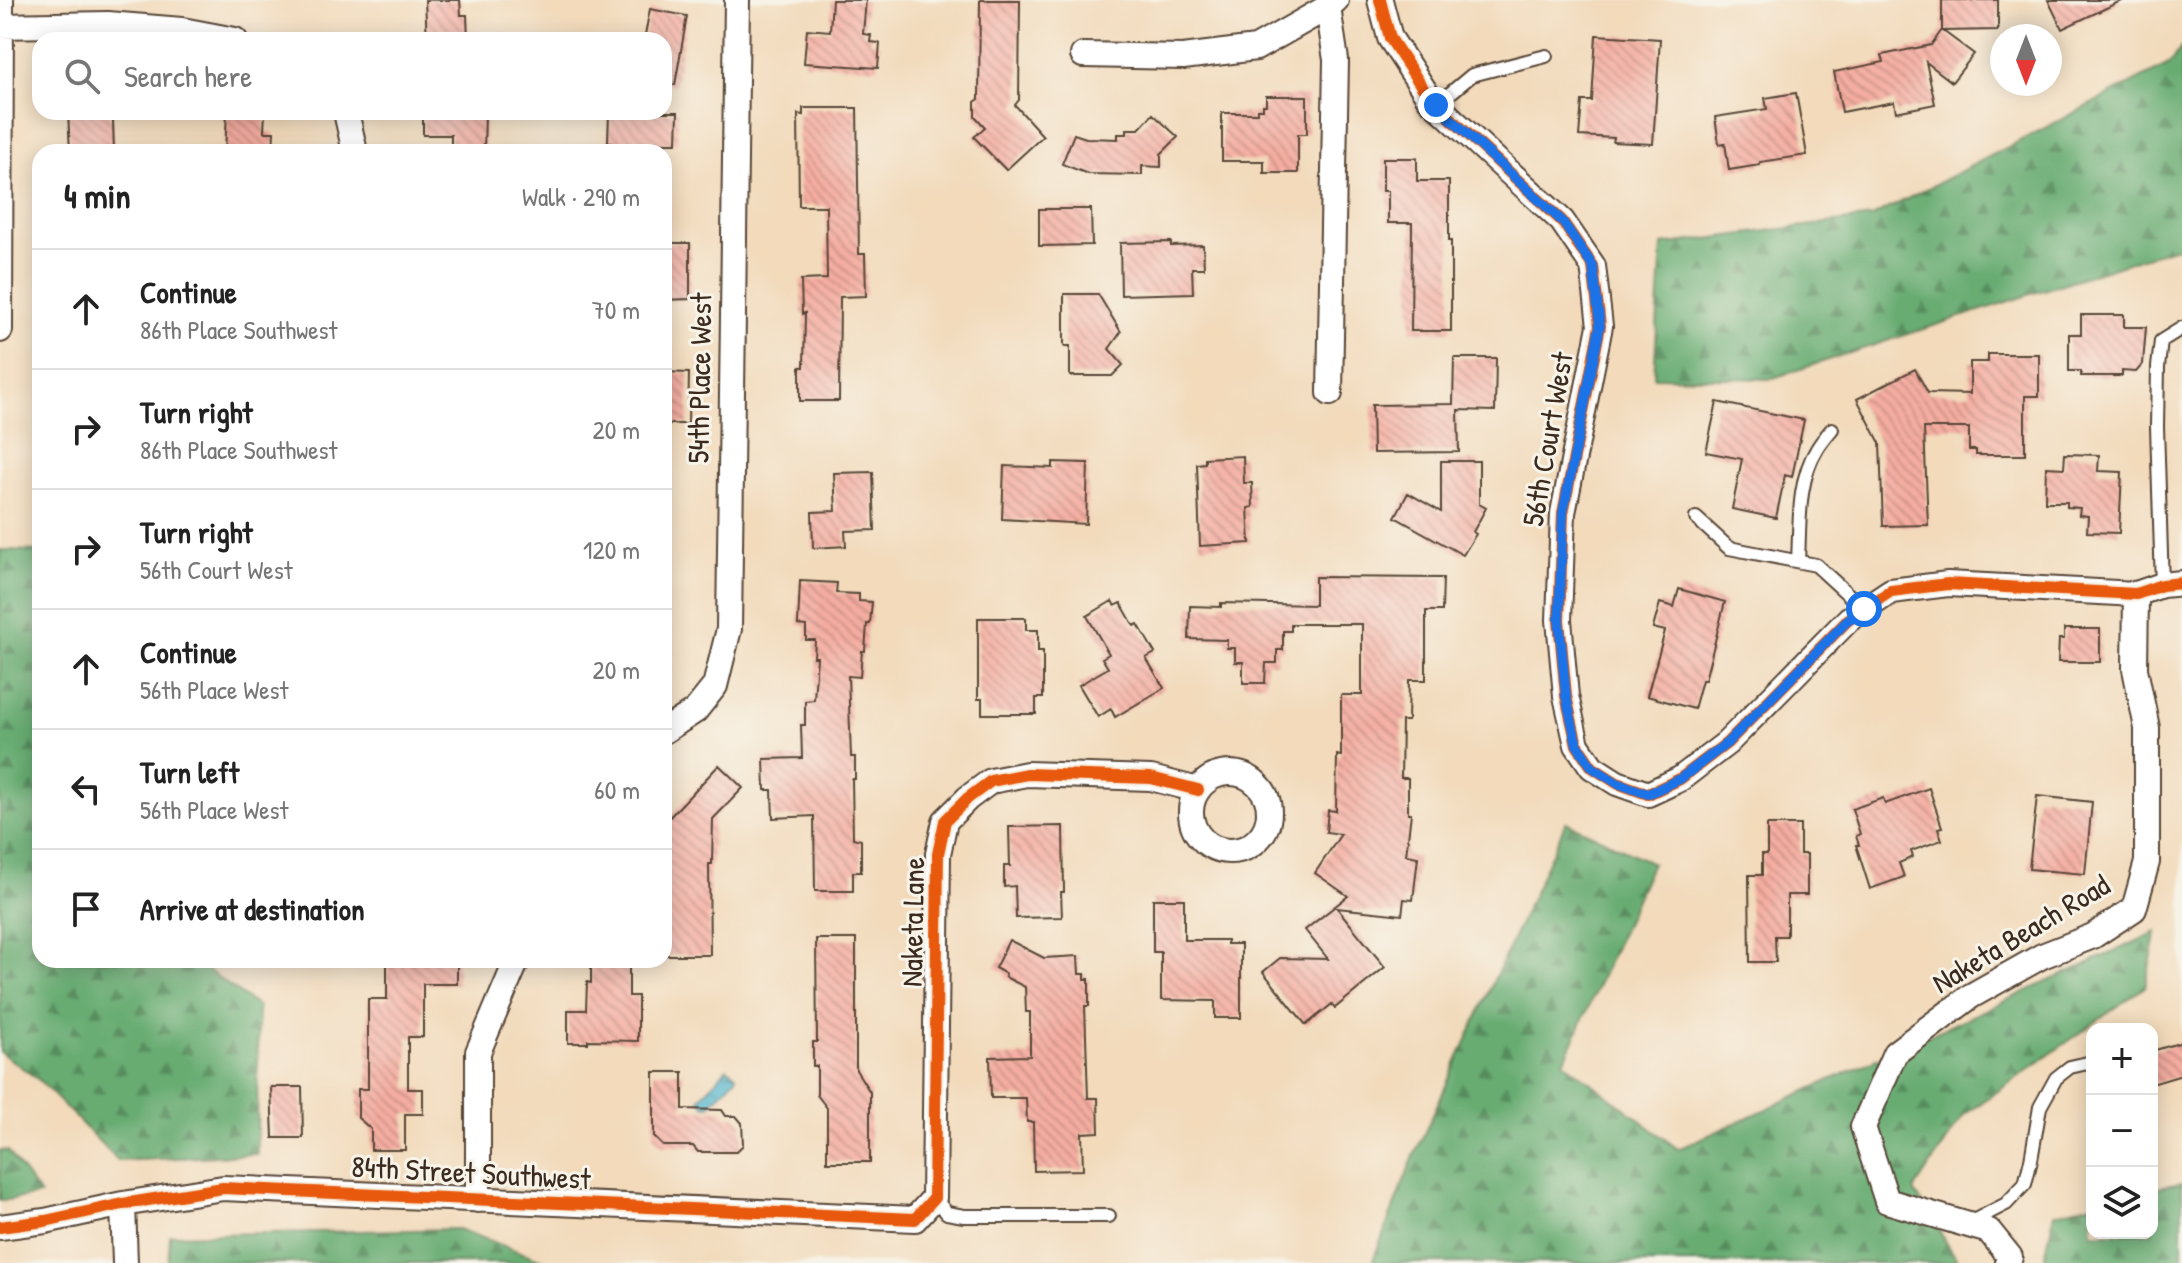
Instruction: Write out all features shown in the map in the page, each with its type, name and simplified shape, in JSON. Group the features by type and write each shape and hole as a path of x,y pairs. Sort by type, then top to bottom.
{"street":[{"path":"0,330 1,0"},
{"name":"54th Place West","path":"672,726 695,711 715,686 729,629 737,0"},
{"name":"56th Court West","path":"1380,0 1390,38 1430,99 1562,221 1593,266 1600,326 1563,513 1559,620 1566,696 1577,745 1592,767 1617,783 1648,794 1680,779 1727,743 1849,619 1864,609"},
{"path":"1083,55 1183,57 1256,48 1332,4 1336,60 1330,393"},
{"path":"1,26 108,24 193,32"},
{"path":"348,120 353,144"},
{"path":"1864,609 1891,591 1948,584 2136,594 2172,584"},
{"name":"Naketa Beach Road","path":"2008,1263 2010,1257 1989,1231 1887,1201 1863,1127 1895,1053 1971,996 2042,956 2093,936 2134,909 2147,862 2147,728 2135,669 2136,594"},
{"name":"Naketa Lane","path":"934,1198 938,854 945,821 991,781 1027,774 1151,778 1198,790"},
{"path":"478,1200 478,1052 514,968"},
{"name":"84th Street Southwest","path":"0,1227 223,1188 915,1219 934,1198"},
{"path":"123,1204 125,1263"}],"lane":[{"path":"1436,105 1472,75 1546,56"},
{"path":"2172,584 2157,427 2158,367 2161,341 2182,328"},
{"path":"1798,561 1806,473 1816,449 1832,429"},
{"path":"1696,518 1729,548 1816,565 1864,609"},
{"path":"1965,1225 2006,1204 2025,1184 2040,1107 2056,1078 2070,1067 2086,1063"},
{"path":"934,1198 947,1213 964,1216 1109,1216"}],"green space":[{"path":"2182,46 2182,247 1770,379 1654,377 1662,245 1872,217 2171,63"},
{"path":"0,550 32,551 32,968 205,968 258,1007 257,1154 118,1161 39,1080 0,1052"},
{"path":"1566,822 1652,863 1564,1062 1678,1149 2157,932 2145,987 2094,1023 2086,1023 2086,1029 1964,1115 1914,1190 1956,1263 1372,1263 1413,1158"},
{"path":"0,1150 8,1151 40,1195 0,1201"},
{"path":"2182,1183 2182,1263 2044,1263 2054,1213 2086,1205 2086,1239 2158,1239 2158,1187"},
{"path":"458,1229 550,1263 168,1263 170,1235"}],"water":[{"path":"727,1068 736,1078 706,1106 700,1098"}],"building":[{"path":"425,0 460,0 461,15 467,15 468,32 427,32"},
{"path":"832,0 866,0 863,34 871,35 870,42 880,43 878,68 804,63 807,29 830,31"},
{"path":"980,0 1020,0 1019,100 1015,105 1043,136 1006,170 974,137 985,127 975,116 975,102 979,99"},
{"path":"1942,0 1998,0 1998,24 1990,24 1990,30 1943,31 1974,54 1952,82 1926,62 1935,104 1896,112 1894,102 1842,112 1834,72 1884,62 1882,55 1931,45 1942,30"},
{"path":"2048,0 2123,0 2062,29"},
{"path":"650,9 687,16 675,85 672,85 672,32 646,32"},
{"path":"1596,35 1660,39 1653,144 1579,136 1582,101 1592,101"},
{"path":"1796,93 1807,155 1729,170 1725,143 1719,144 1715,117 1767,109 1765,98"},
{"path":"1266,96 1307,96 1307,134 1298,134 1298,173 1264,173 1264,161 1222,161 1222,113 1257,113 1257,109 1263,109 1266,105"},
{"path":"803,108 857,108 859,254 865,254 866,296 840,297 839,401 800,401 805,313 802,314 801,280 827,279 826,206 799,206 798,114 803,115"},
{"path":"672,112 678,112 677,143 608,142 609,120 672,120"},
{"path":"1153,114 1178,137 1161,154 1161,167 1142,166 1142,175 1088,174 1062,164 1074,134 1086,138 1118,139 1118,134 1127,134 1127,129 1139,129"},
{"path":"68,120 113,120 114,144 70,144"},
{"path":"227,120 265,120 264,132 274,132 273,144 225,144"},
{"path":"423,120 485,120 484,144 451,144 451,135 423,135"},
{"path":"1383,158 1417,158 1417,181 1449,181 1451,331 1411,331 1412,223 1388,223 1388,191 1383,191"},
{"path":"1039,209 1091,209 1092,245 1039,246"},
{"path":"1171,242 1171,246 1203,245 1204,268 1192,268 1193,293 1121,295 1120,243"},
{"path":"672,243 690,243 690,299 672,300"},
{"path":"1064,294 1098,294 1121,332 1109,349 1123,365 1112,376 1070,376 1070,346 1064,346"},
{"path":"2081,315 2124,315 2124,327 2146,327 2143,364 2136,372 2122,371 2122,376 2081,376 2081,371 2069,371 2069,334 2081,334"},
{"path":"1988,354 2039,354 2039,396 2025,396 2025,455 1976,455 1976,450 1969,450 1969,428 1924,428 1928,525 1883,526 1880,443 1857,399 1915,369 1928,393 1970,394 1970,362 1988,362"},
{"path":"1454,358 1496,358 1495,411 1458,410 1459,452 1373,453 1372,405 1453,404"},
{"path":"672,372 689,373 688,424 672,424"},
{"path":"1717,402 1804,420 1792,477 1785,475 1776,518 1732,509 1742,459 1706,452"},
{"path":"2065,454 2099,455 2098,471 2122,472 2119,533 2087,532 2088,516 2079,515 2080,508 2067,507 2067,502 2045,502 2046,467 2064,468"},
{"path":"1243,456 1244,483 1252,483 1253,507 1248,508 1250,543 1200,546 1197,464 1205,463 1205,458"},
{"path":"1441,461 1479,461 1479,504 1486,508 1473,532 1476,534 1463,555 1395,517 1408,493 1441,512"},
{"path":"1053,462 1088,463 1086,524 1002,519 1004,466 1053,468"},
{"path":"873,472 875,530 845,531 846,546 813,548 812,512 836,511 834,473"},
{"path":"1315,577 1443,578 1442,611 1426,611 1426,680 1409,680 1408,721 1402,721 1401,778 1408,778 1408,813 1411,813 1406,855 1418,857 1413,900 1404,899 1402,915 1337,908 1385,967 1335,1008 1332,1004 1306,1025 1263,972 1280,958 1328,959 1305,930 1348,896 1315,873 1341,834 1326,832 1328,810 1336,811 1337,755 1341,756 1341,695 1362,695 1362,624 1291,624 1291,631 1283,631 1283,650 1277,650 1277,663 1266,663 1265,683 1243,683 1243,662 1235,662 1235,648 1227,648 1227,640 1189,639 1190,606 1221,607 1221,603 1315,605"},
{"path":"800,581 837,583 836,593 859,594 859,601 872,602 860,677 848,676 851,757 855,757 855,779 852,779 853,838 861,840 861,872 853,872 853,891 815,891 814,816 773,818 772,790 765,790 764,759 802,758 801,725 805,725 805,701 814,700 815,640 806,640 806,626 798,625"},
{"path":"1679,589 1725,602 1705,680 1702,680 1694,709 1647,696 1665,631 1653,628 1660,603 1674,607"},
{"path":"1112,601 1115,606 1121,603 1134,626 1138,624 1155,653 1146,658 1164,688 1115,717 1111,709 1098,717 1079,685 1108,668 1102,658 1109,654 1087,616"},
{"path":"978,618 1026,618 1026,630 1038,630 1038,651 1043,651 1043,698 1036,698 1036,714 982,714 982,699 978,699"},
{"path":"2064,629 2100,629 2100,662 2058,662 2059,639 2064,639"},
{"path":"719,765 743,788 713,819 712,864 709,864 710,955 672,955 672,815"},
{"path":"1929,788 1942,827 1938,828 1942,840 1911,851 1913,857 1899,863 1904,877 1870,889 1856,845 1859,845 1856,836 1860,834 1852,809 1883,798 1885,804"},
{"path":"2037,796 2092,802 2085,874 2029,869"},
{"path":"1767,825 1800,825 1800,854 1807,854 1807,895 1787,895 1787,936 1775,936 1776,962 1750,962 1749,875 1762,875 1762,854 1767,854"},
{"path":"1063,826 1062,917 1016,918 1015,886 1004,887 1004,866 1010,866 1009,827"},
{"path":"1153,899 1184,899 1184,940 1227,940 1227,944 1241,944 1241,1018 1215,1018 1215,1001 1161,1000 1161,952 1153,952"},
{"path":"816,939 856,939 856,1070 870,1092 870,1162 827,1162 827,1108 817,1095 817,1066 813,1066 813,1042 817,1042"},
{"path":"1009,940 1044,958 1078,956 1079,974 1085,974 1085,979 1089,979 1089,1006 1085,1006 1088,1098 1098,1098 1099,1132 1082,1133 1083,1170 1034,1171 1033,1122 1027,1122 1026,1098 991,1098 990,1057 1030,1056 1030,1012 1026,1012 1025,987 995,968"},
{"path":"387,968 457,968 457,984 423,984 423,1037 408,1037 408,1089 423,1089 423,1114 405,1114 405,1150 371,1150 371,1129 358,1118 358,1089 368,1089 368,999 387,999"},
{"path":"591,968 629,968 629,996 638,996 638,1041 588,1040 588,1043 568,1043 568,1010 586,1010 587,982 591,983"},
{"path":"2182,1042 2182,1075 2158,1082 2158,1049"},
{"path":"654,1072 683,1072 683,1109 722,1110 726,1116 736,1116 742,1123 743,1145 736,1152 698,1152 693,1146 663,1146 654,1137"},
{"path":"271,1087 302,1087 303,1138 273,1138"}],"cycle path":[{"path":"1380,0 1390,38 1430,99 1562,221 1593,266 1600,326 1563,513 1559,620 1566,696 1577,745 1592,767 1617,783 1648,794 1680,779 1727,743 1849,619 1891,591 1948,584 2136,594 2162,585 2182,583"},
{"path":"0,1227 223,1188 915,1219 934,1198 938,854 945,821 991,781 1027,774 1151,778 1198,790"}],"route":[{"path":"1436,105 1562,221 1593,266 1600,326 1563,513 1559,620 1566,696 1577,745 1592,767 1617,783 1648,794 1680,779 1727,743 1849,619 1864,609"}]}
